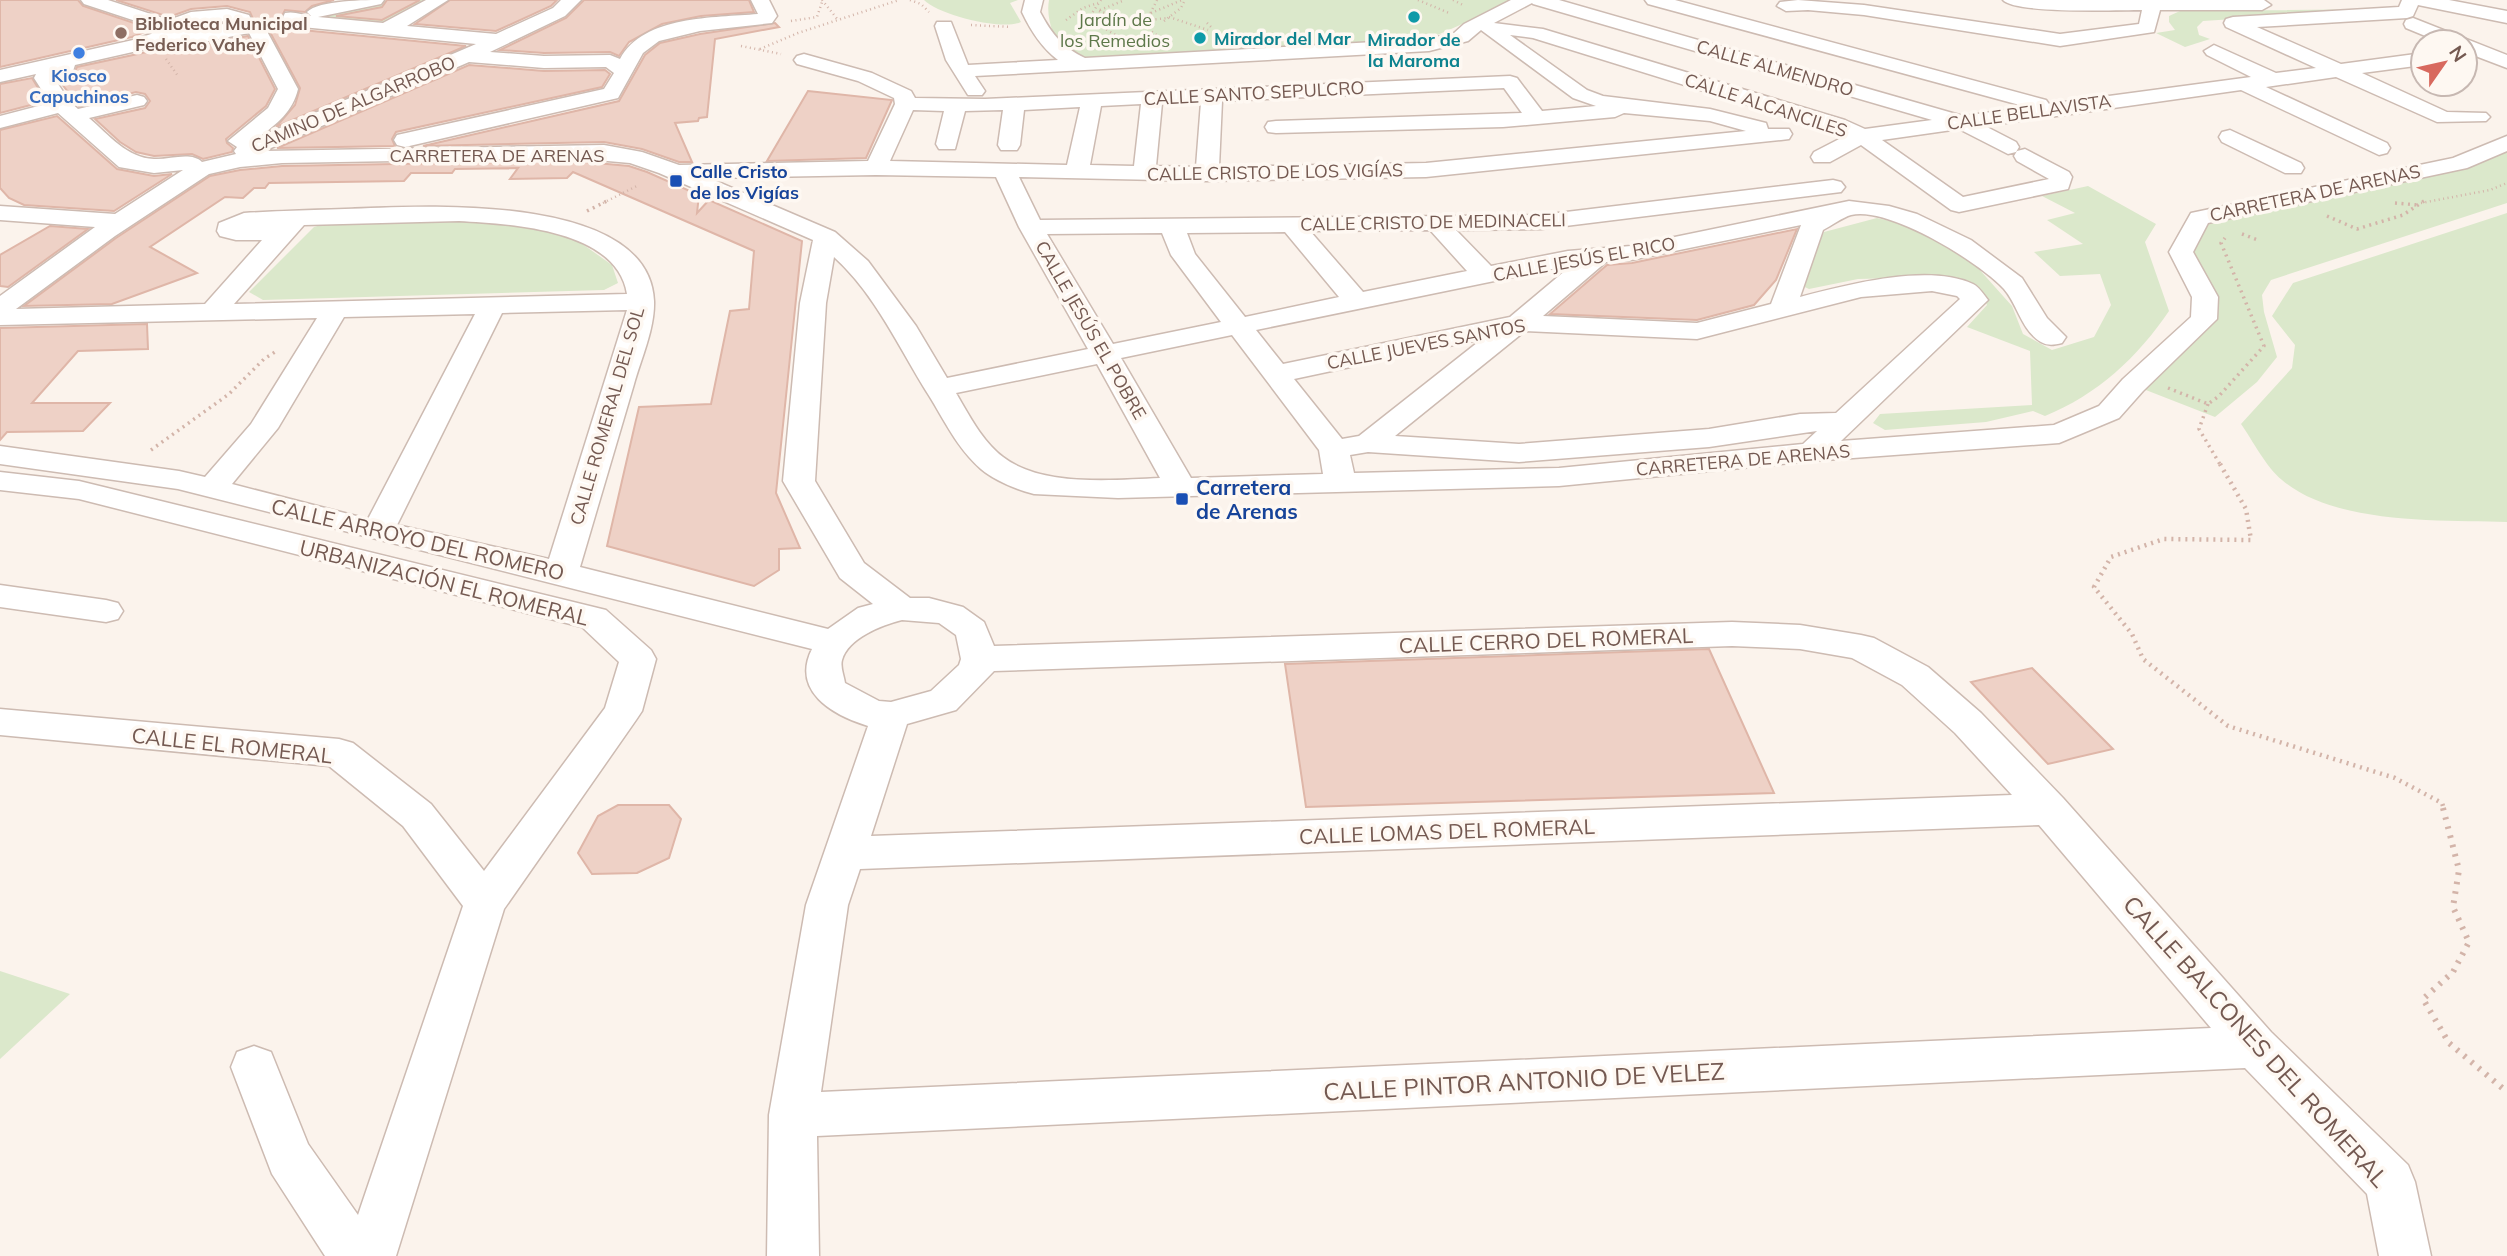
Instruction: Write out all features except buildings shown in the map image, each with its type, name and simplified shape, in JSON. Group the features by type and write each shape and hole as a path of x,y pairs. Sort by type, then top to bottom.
{"street":[{"path":"90,0 168,29 172,37 200,38"},
{"path":"0,79 200,38 236,23 244,0"},
{"path":"0,79 139,45 191,18 236,23 285,18 374,0"},
{"path":"385,30 439,0"},
{"name":"CAMINO DE ALGARROBO","path":"0,308 144,207 179,171 201,169 242,156 466,56 559,12 572,0"},
{"path":"1034,0 1031,12 1051,47 1081,64"},
{"name":"CALLE SANTO SEPULCRO","path":"961,71 1429,46 1471,33 1525,0"},
{"name":"CALLE ALMENDRO","path":"1539,0 1962,122 2016,151"},
{"path":"1654,0 2054,108 2055,114 2081,128"},
{"path":"2012,0 2034,4 2152,6 2180,3 2419,1 2507,17"},
{"path":"2419,1 2407,12 2234,23 2444,118 2479,117"},
{"path":"1786,6 1808,5 1864,10 2060,40 2147,28 2152,6"},
{"path":"331,156 611,94 623,46 639,36 681,21 687,8"},
{"path":"466,56 618,66 651,38 706,26 765,19 764,8"},
{"path":"285,18 302,22 496,40"},
{"path":"2306,18 2345,34"},
{"path":"236,23 288,89 287,97 242,156"},
{"path":"2413,24 2423,28"},
{"path":"944,26 945,36 961,71 985,105"},
{"name":"CALLE ALCANCILES","path":"1471,33 1510,29 1536,33 1837,125 1862,136 1959,205 2060,184 2061,177 2016,151"},
{"path":"1471,33 1494,82 1510,82 1536,118"},
{"path":"1471,33 1594,100 1634,109 1710,115 1805,143 1822,157 1833,187 1849,208"},
{"path":"1580,94 1792,37"},
{"name":"CALLE BELLAVISTA","path":"2370,44 2409,59"},
{"path":"2479,50 2507,48"},
{"path":"2214,51 2272,79"},
{"path":"2479,53 2507,62"},
{"path":"804,60 865,76 904,94 905,104 876,168"},
{"name":"CALLE BELLAVISTA","path":"1822,157 1862,136 2340,69 2409,63"},
{"path":"66,67 45,75 44,78 68,111 127,162 179,171"},
{"path":"378,74 406,82"},
{"name":"CALLE SANTO SEPULCRO","path":"905,104 985,105 1494,82"},
{"path":"2242,83 2379,148"},
{"path":"1274,92 1278,173"},
{"path":"1207,174 1212,95"},
{"path":"2148,96 2168,106"},
{"path":"1144,173 1152,97"},
{"path":"1077,173 1092,100"},
{"path":"0,122 137,102"},
{"path":"1009,145 1014,103"},
{"path":"947,144 956,105"},
{"path":"1276,128 1536,118 1634,109"},
{"path":"521,114 534,136 522,152"},
{"name":"CALLE CRISTO DE LOS VIGÍAS","path":"669,169 768,172 876,168 1207,174 1426,170 1781,134"},
{"path":"2231,137 2292,168"},
{"name":"CARRETERA DE ARENAS","path":"242,156 604,152 634,157 669,169 826,237 864,272 903,327 966,435 993,464 1034,485 1118,489 1559,477 1812,452 2059,434 2109,412 2204,319 2205,297 2181,252 2199,218 2459,163 2507,143"},
{"path":"717,191 718,183 736,172"},
{"path":"758,209 756,195 768,172"},
{"name":"CALLE JESÚS EL POBRE","path":"1005,172 1031,227 1173,471 1178,487"},
{"name":"CALLE CRISTO DE MEDINACELI","path":"1031,227 1541,222 1833,187"},
{"path":"1783,307 1812,226 1849,208 1870,208 1930,226 1973,251 2015,285 2037,327 2052,338"},
{"name":"CALLE JESÚS EL RICO","path":"938,387 1237,328 1568,258 1632,253 1849,208"},
{"path":"0,213 120,222"},
{"name":"CALLE ROMERAL DEL SOL","path":"213,311 290,225 476,215 527,219 556,226 613,250 635,277 641,302 562,573"},
{"path":"1541,222 1568,258"},
{"path":"1437,224 1486,276"},
{"path":"1292,225 1358,303"},
{"path":"1172,226 1183,255 1237,328 1334,449 1340,483"},
{"path":"826,237 813,303 799,481 852,570 902,609"},
{"path":"1368,443 1597,257"},
{"name":"CALLE JUEVES SANTOS","path":"1276,374 1519,323 1697,331 1860,289 1932,283 1966,290 1975,300 1812,452"},
{"path":"0,317 213,311 328,320 493,305 641,302"},
{"path":"378,531 493,305"},
{"path":"211,489 263,428 328,320"},
{"path":"1334,449 1368,443 1519,453 1709,438 1800,423 1844,422"},
{"name":"CALLE ARROYO DEL ROMERO","path":"0,456 179,480 833,642"},
{"name":"URBANIZACIÓN EL ROMERAL","path":"0,481 79,491 594,618 638,659 623,710 485,903 370,1256"},
{"path":"0,596 106,611"},
{"path":"902,609 929,609 951,615 972,630 979,659 976,670 943,701 891,715 872,714 828,690 823,663 833,642 870,617 902,609"},
{"name":"CALLE CERRO DEL ROMERAL","path":"979,659 1712,635 1800,637 1861,647 1914,676 1968,723 2049,809"},
{"path":"793,1256 793,1115 827,905 891,715"},
{"name":"CALLE EL ROMERAL","path":"0,722 339,753 417,815 485,903"},
{"name":"CALLE LOMAS DEL ROMERAL","path":"844,853 2049,809"},
{"name":"CALLE BALCONES DEL ROMERAL","path":"2049,809 2255,1047 2390,1182 2405,1256"},
{"name":"CALLE PINTOR ANTONIO DE VELEZ","path":"793,1115 2255,1047"},
{"path":"254,1067 289,1158 355,1256"}],"path":[{"path":"760,49 899,0"},
{"path":"1093,13 1125,0"},
{"path":"1151,13 1183,0"},
{"path":"1164,21 1181,8 1183,0"},
{"path":"1418,0 1448,12 1471,33"},
{"path":"822,1 839,20"},
{"path":"764,8 782,23 819,15 822,1"},
{"path":"944,26 1059,26 1077,12 1099,3"},
{"path":"1099,11 1115,19 1146,22 1160,17 1169,18 1208,30"},
{"path":"1208,23 1213,29"},
{"path":"733,45 804,60"},
{"path":"556,226 669,169"},
{"path":"2289,198 2357,229 2403,215 2424,201 2490,190 2507,183"},
{"path":"2393,203 2418,205"},
{"path":"2232,230 2221,243 2264,346 2219,396 2208,404 2199,429 2246,509 2251,540 2164,539 2111,557 2094,587 2132,634 2143,659 2228,726 2395,778 2442,803 2459,870 2453,907 2469,942 2453,972 2423,999 2449,1043 2507,1092"},
{"path":"118,473 234,390 261,359 328,320"},
{"path":"2142,377 2208,404"}],"green space":[{"path":"387,0 431,0 387,24 307,16"},
{"path":"924,0 1018,0 1010,3 1021,22 1000,24 971,20 943,11"},
{"name":"Jardín de los Remedios","path":"1049,0 1517,0 1426,40 1094,60 1067,51 1057,41 1049,20"},
{"path":"2392,9 2203,21 2197,27 2199,35 2210,39 2185,47 2156,33 2175,30 2169,22 2169,16 2180,11"},
{"path":"2507,143 2507,203 2271,280 2262,295 2277,357 2257,382 2215,417 2133,385 2204,319 2181,252 2199,218 2459,163"},
{"path":"2088,186 2156,224 2145,242 2169,311 2144,344 2099,386 2045,416 2033,411 1986,422 1885,430 1873,423 1880,414 2032,405 2030,351 1967,327 1987,305 1982,293 1939,277 1858,279 1809,289 1798,284 1824,232 1877,218 1907,225 1954,246 2012,306 2023,334 2052,350 2094,337 2111,305 2100,274 2060,276 2034,252 2083,244 2047,220 2075,213 2042,196"},
{"path":"2507,213 2507,522 2421,520 2359,513 2304,495 2276,475 2241,424 2292,368 2295,345 2272,316 2293,283"},
{"path":"460,219 504,222 551,231 581,243 612,265 618,283 604,290 263,300 249,292 314,227 332,222"},
{"path":"0,971 70,994 0,1059"}],"place":[{"name":"Mirador de la Maroma","path":"1414,17"},
{"name":"Biblioteca Municipal Federico Vahey","path":"121,33"},
{"name":"Mirador del Mar","path":"1200,38"},
{"name":"Kiosco Capuchinos","path":"79,53"},
{"name":"Calle Cristo de los Vigías","path":"676,181"},
{"name":"Carretera de Arenas","path":"1182,499"}]}
